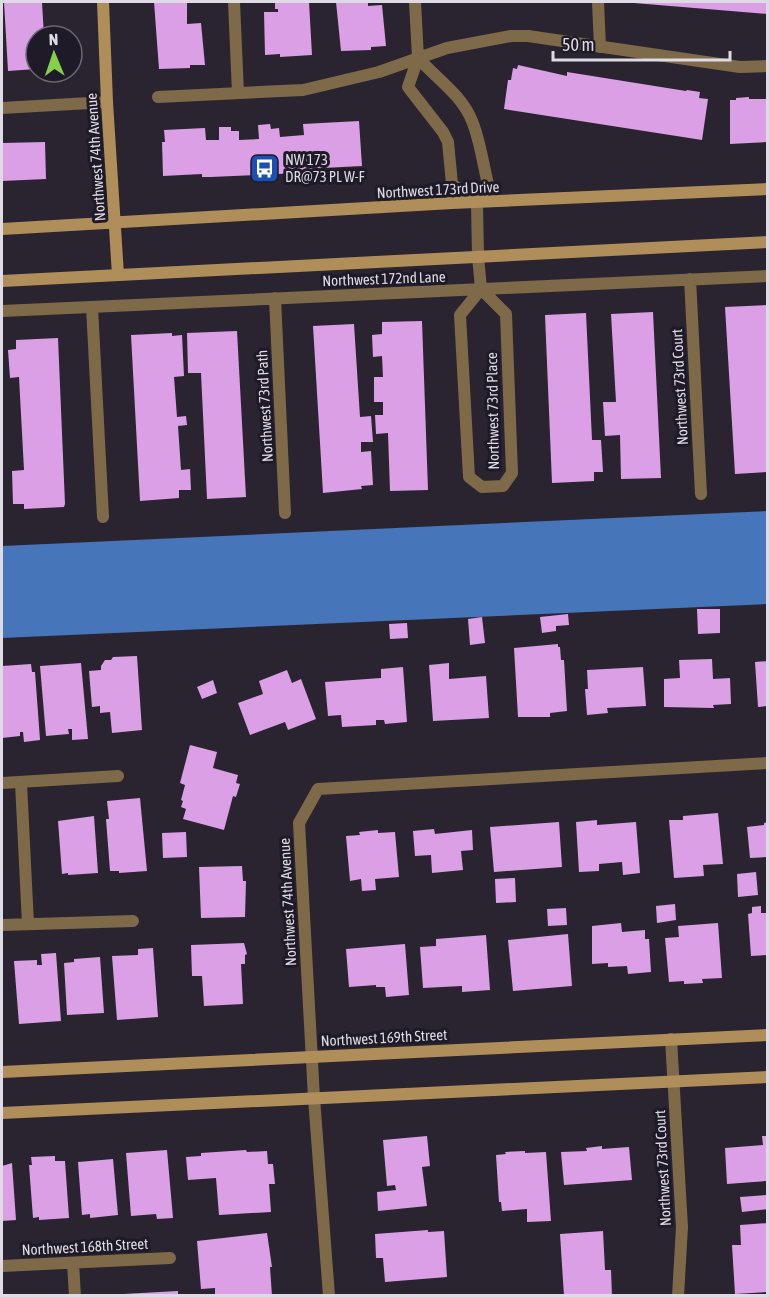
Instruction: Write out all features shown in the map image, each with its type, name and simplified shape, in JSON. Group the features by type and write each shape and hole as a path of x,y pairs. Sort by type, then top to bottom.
{"street":[{"name":"Northwest 74th Avenue","path":"103,2 118,275"},
{"path":"234,2 238,93"},
{"path":"415,2 418,58 408,87 443,132 448,142 452,184 477,203"},
{"path":"598,2 600,47"},
{"path":"158,97 303,90 379,72 447,48 511,36 528,36 740,67 768,66"},
{"path":"418,58 438,80 453,91 472,120 488,184 477,203 481,289"},
{"path":"2,108 107,102"},
{"name":"Northwest 173rd Drive","path":"2,228 768,189"},
{"path":"2,281 768,242"},
{"name":"Northwest 172nd Lane","path":"2,311 768,276"},
{"name":"Northwest 73rd Court","path":"690,279 701,494"},
{"name":"Northwest 73rd Place","path":"481,289 506,314 512,473 503,486 482,487 469,477 459,315 481,289"},
{"name":"Northwest 73rd Path","path":"275,298 285,513"},
{"path":"92,307 103,517"},
{"name":"Northwest 74th Avenue","path":"329,1296 311,1057 299,823 318,789 768,763"},
{"path":"2,783 118,776"},
{"path":"21,783 28,924"},
{"path":"2,925 133,921"},
{"name":"Northwest 169th Street","path":"2,1071 768,1035"},
{"name":"Northwest 73rd Court","path":"670,1040 682,1227 678,1296"},
{"path":"2,1113 768,1077"},
{"name":"Northwest 168th Street","path":"2,1266 170,1258"},
{"path":"73,1263 75,1296"}],"water":[{"path":"767,511 767,604 2,638 2,546"}],"building":[{"path":"4,2 42,2 43,24 24,24 24,70 8,71"},
{"path":"154,2 187,2 187,24 201,23 205,65 159,69"},
{"path":"275,2 309,2 312,55 280,57 280,54 265,55 264,12 278,12 278,9 275,9"},
{"path":"336,2 368,2 368,6 382,5 386,46 371,47 371,50 341,51"},
{"path":"768,2 768,14 634,3"},
{"path":"518,65 567,76 567,72 700,92 699,98 708,99 702,140 504,109 508,80 511,80 513,68 517,69"},
{"path":"749,97 749,99 768,99 768,142 730,144 730,100"},
{"path":"359,121 362,166 323,168 323,172 211,177 202,177 202,174 163,176 164,130 205,128 206,140 219,140 219,127 231,127 231,131 239,131 239,140 259,139 258,125 270,124 271,129 279,128 280,137 304,135 303,124"},
{"path":"45,142 46,179 2,181 2,143"},
{"path":"768,305 768,472 735,474 725,307"},
{"path":"653,312 661,478 621,479 620,435 605,436 603,402 616,402 611,314"},
{"path":"586,313 592,440 601,440 603,472 594,472 594,481 552,483 545,315"},
{"path":"422,321 428,490 390,491 388,433 376,434 375,415 383,415 383,402 374,402 374,377 383,377 382,356 373,357 372,335 382,334 382,322"},
{"path":"354,324 360,417 371,416 373,442 361,442 361,452 371,451 373,485 361,486 362,489 323,493 313,326"},
{"path":"237,331 246,497 207,499 201,373 188,373 187,333"},
{"path":"172,333 172,336 182,335 184,376 174,377 177,417 186,416 187,425 178,426 181,470 190,469 191,490 179,490 179,498 140,501 131,335"},
{"path":"58,338 65,504 64,507 24,509 24,504 13,504 12,471 24,470 19,377 10,378 8,350 16,349 16,340"},
{"path":"697,609 720,609 720,633 698,634"},
{"path":"568,614 569,625 556,626 556,631 542,633 540,617"},
{"path":"482,617 485,643 470,645 468,619"},
{"path":"407,623 408,638 390,639 389,624"},
{"path":"558,644 561,660 564,660 567,711 550,713 550,717 518,717 514,648"},
{"path":"137,656 142,730 112,733 110,712 100,713 100,706 92,707 89,671 101,670 105,660 111,660 113,657"},
{"path":"712,659 713,679 730,678 731,704 713,705 714,708 664,707 664,679 680,678 679,660"},
{"path":"768,661 768,706 758,707 755,662"},
{"path":"81,663 88,739 72,740 72,729 68,729 69,734 46,736 40,666"},
{"path":"449,663 449,679 486,676 489,718 433,721 429,665"},
{"path":"31,664 32,672 35,672 40,740 24,742 23,732 20,732 20,736 2,738 2,666"},
{"path":"403,667 407,722 385,724 384,720 376,720 376,725 342,727 341,715 328,716 325,682 381,678 381,669"},
{"path":"643,667 646,706 607,708 608,713 587,715 585,689 588,689 587,670"},
{"path":"287,670 292,683 301,679 316,719 288,730 285,722 250,735 238,703 263,694 259,681"},
{"path":"213,680 217,693 202,699 197,687"},
{"path":"190,745 217,752 213,768 238,775 236,783 240,784 236,797 233,796 224,830 183,819 186,809 181,807 183,801 181,800 185,785 180,783"},
{"path":"140,798 147,871 119,873 119,871 110,871 107,801"},
{"path":"718,813 723,864 703,865 704,876 674,878 669,820 683,820 683,816"},
{"path":"94,816 98,873 62,874 58,821"},
{"path":"597,820 597,825 636,822 640,873 623,875 622,862 599,864 599,871 579,872 576,822"},
{"path":"559,822 562,867 494,872 490,827"},
{"path":"768,822 768,857 750,858 747,827 764,825"},
{"path":"434,829 435,834 472,830 473,850 461,851 463,870 432,873 431,855 415,856 413,831"},
{"path":"378,830 378,833 395,832 399,877 375,879 376,890 362,891 361,879 350,881 346,836"},
{"path":"186,832 187,857 163,858 162,833"},
{"path":"242,866 243,881 246,881 245,917 201,918 199,867"},
{"path":"756,872 758,895 738,897 737,874"},
{"path":"515,878 516,902 496,903 495,879"},
{"path":"675,904 676,920 657,923 656,906"},
{"path":"761,906 761,913 768,913 768,955 751,956 748,914 752,913 752,907"},
{"path":"566,908 567,925 548,926 547,909"},
{"path":"621,923 622,932 645,930 645,939 649,939 651,972 628,974 627,966 608,967 608,963 592,964 592,926"},
{"path":"718,923 722,978 702,979 703,983 669,982 665,938 679,937 678,926"},
{"path":"568,934 572,986 513,991 508,940"},
{"path":"486,935 490,990 462,992 462,986 423,988 420,947 436,946 436,939"},
{"path":"244,943 247,954 245,964 241,964 243,1004 204,1006 202,976 192,976 191,945"},
{"path":"405,944 409,995 386,997 385,987 376,987 376,985 349,987 346,949"},
{"path":"153,948 158,1017 117,1020 112,956 138,955 138,949"},
{"path":"56,953 61,1021 19,1024 14,961 37,960 37,965 42,965 41,954"},
{"path":"100,957 104,1013 67,1015 64,963 74,962 74,959"},
{"path":"427,1136 430,1166 422,1167 427,1206 378,1211 377,1192 396,1190 395,1185 387,1186 383,1140"},
{"path":"762,1136 768,1136 766,1181 727,1184 725,1148 763,1145"},
{"path":"602,1146 602,1149 629,1147 632,1180 564,1185 561,1152 587,1151 586,1148"},
{"path":"167,1150 173,1218 157,1219 156,1214 131,1216 126,1153"},
{"path":"246,1150 247,1152 267,1151 268,1164 273,1164 275,1184 269,1184 271,1212 219,1215 216,1178 188,1180 186,1157 201,1156 201,1153"},
{"path":"525,1151 525,1153 546,1152 551,1221 527,1222 527,1209 502,1211 501,1202 499,1202 496,1155"},
{"path":"55,1156 55,1161 65,1161 69,1218 39,1220 39,1217 33,1218 29,1165 32,1165 31,1157"},
{"path":"113,1159 118,1215 90,1218 90,1214 82,1215 78,1162"},
{"path":"12,1163 16,1220 2,1221 2,1166"},
{"path":"767,1195 768,1209 742,1212 740,1197"},
{"path":"768,1223 768,1292 735,1294 732,1245 741,1245 740,1225"},
{"path":"428,1230 428,1232 444,1231 447,1277 385,1282 383,1258 376,1258 375,1234"},
{"path":"603,1231 605,1270 611,1270 612,1296 564,1296 560,1234"},
{"path":"267,1233 272,1267 270,1267 272,1296 215,1296 215,1288 201,1289 197,1241"},
{"path":"178,1291 178,1296 123,1296 123,1294"}],"place":[{"name":"NW 173 DR@73 PL W-F","path":"264,169"}]}
